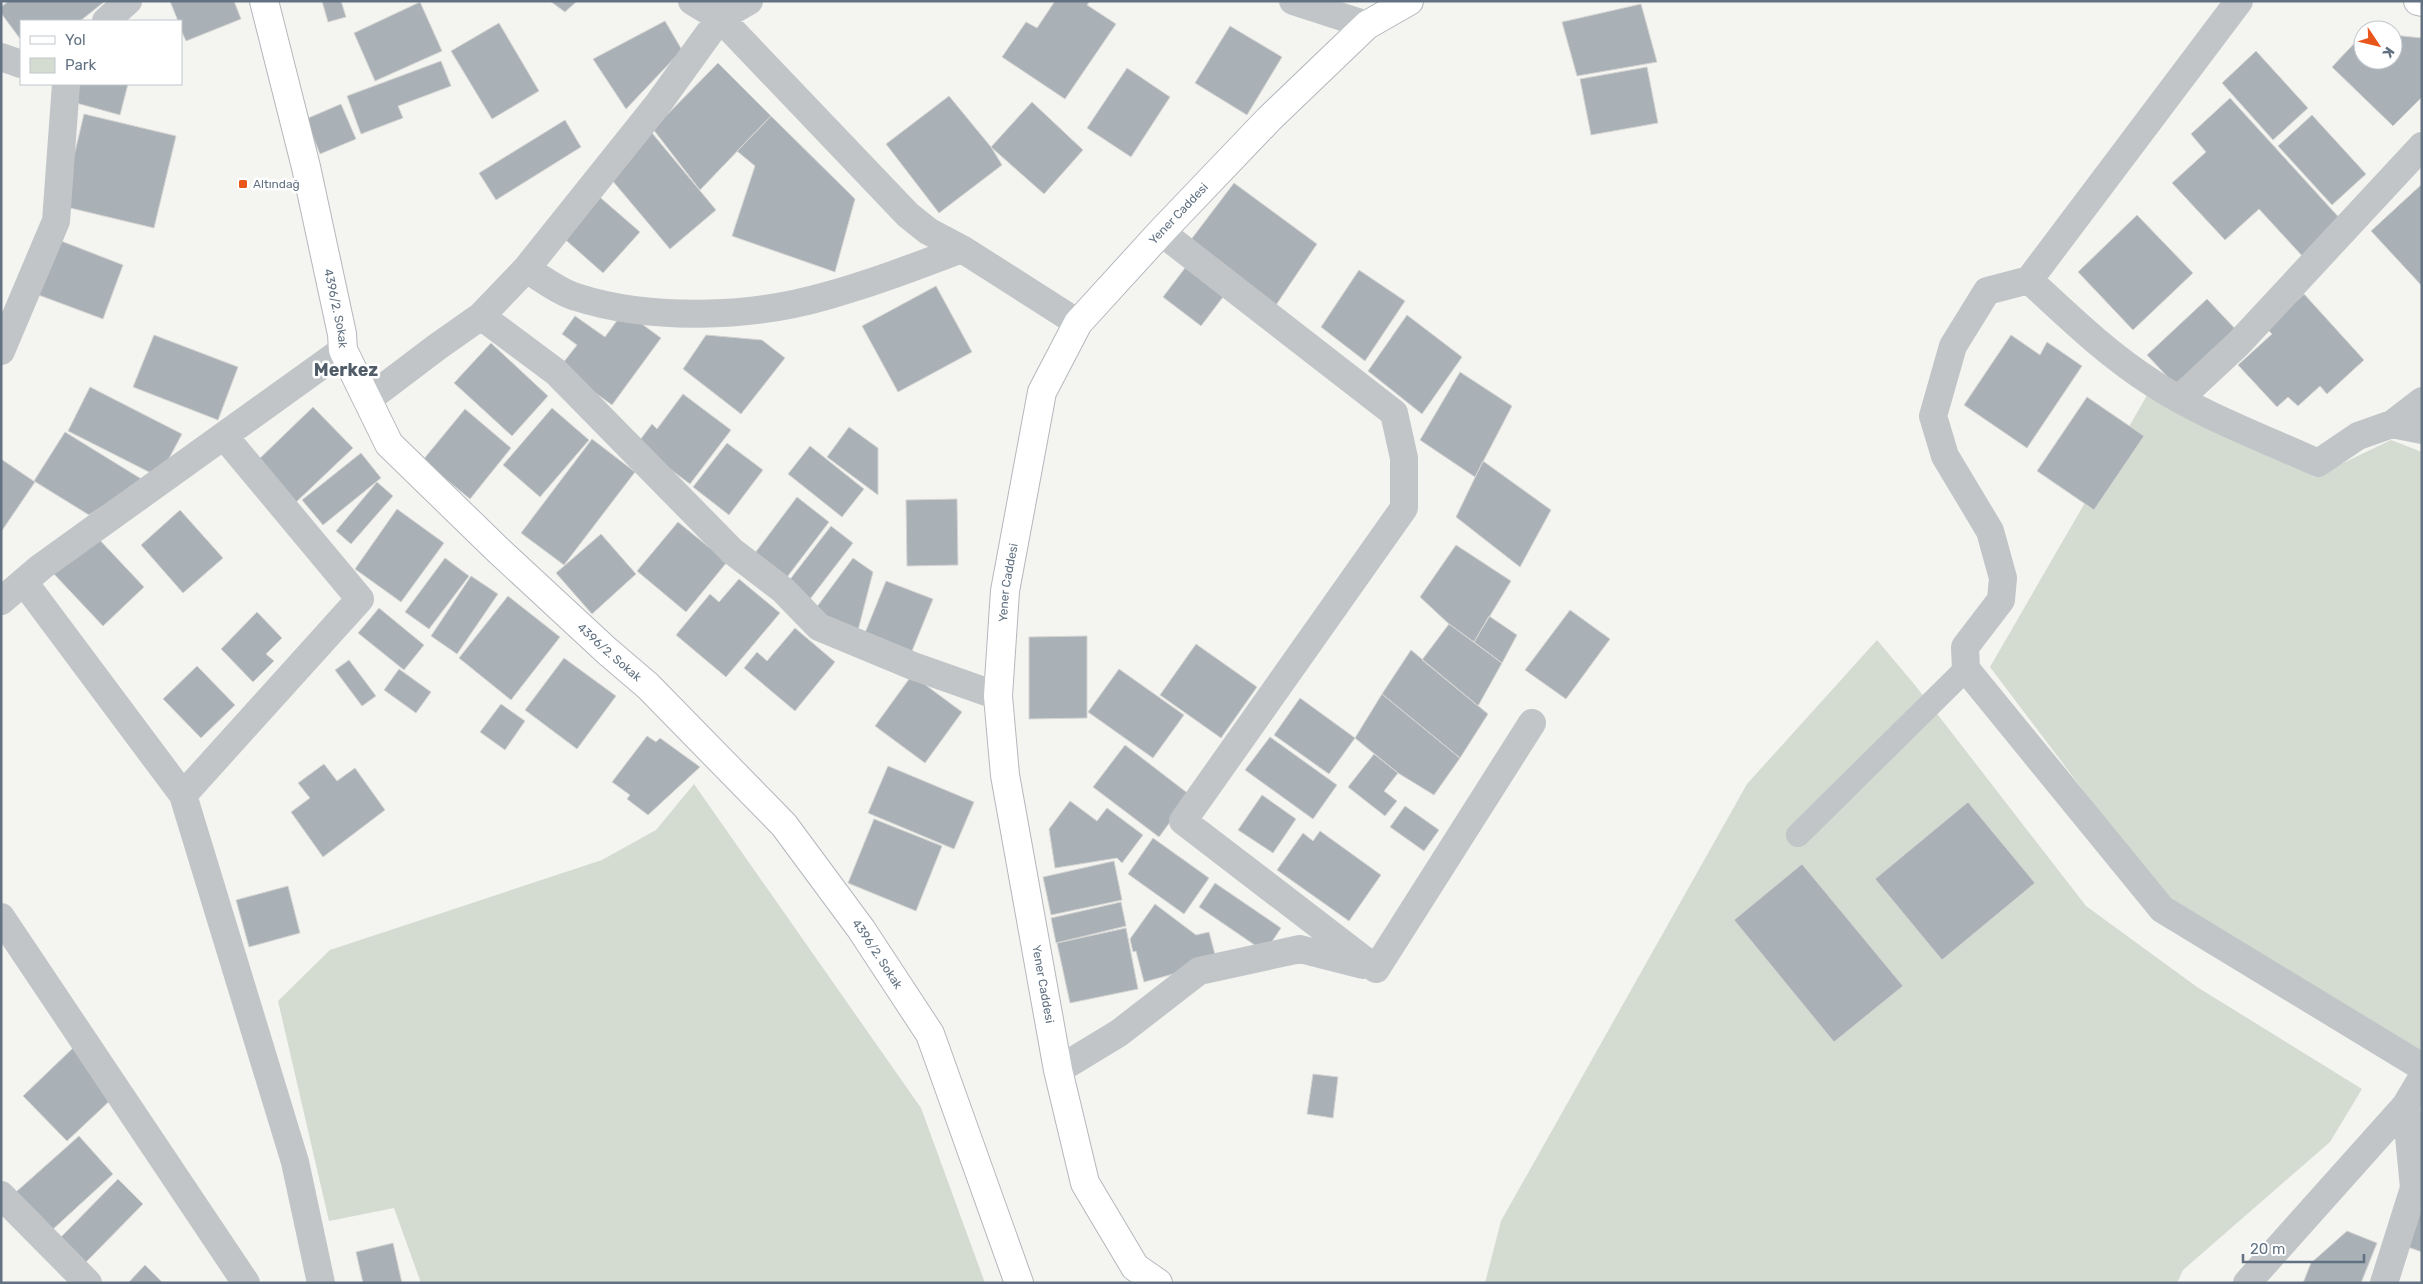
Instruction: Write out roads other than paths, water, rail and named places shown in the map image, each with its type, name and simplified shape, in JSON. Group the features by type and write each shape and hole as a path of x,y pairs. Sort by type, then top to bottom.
{"street":[{"path":"107,20 128,1"},
{"name":"4396/2. Sokak","path":"264,1 306,167 342,334 343,350 389,444 506,557 607,651 648,686 784,826 855,921 930,1034 1020,1283"},
{"path":"692,1 720,18 908,215 928,231 962,249 1078,323"},
{"path":"367,400 436,347 481,316 526,269 658,104 720,18 749,1"},
{"path":"1293,1 1367,25"},
{"name":"Yener Caddesi","path":"1158,1283 1135,1267 1084,1184 1058,1070 1004,775 998,696 1005,591 1042,392 1078,323 1161,232 1269,119 1367,25 1409,1"},
{"path":"2239,1 2029,280 1987,291 1953,346 1932,416 1945,456 1990,532 2004,578 2001,600 1965,647 1966,669 2162,909 2422,1067"},
{"path":"1,57 20,64"},
{"path":"1,351 56,221 66,85"},
{"path":"2180,398 2238,344 2422,146"},
{"path":"1161,232 1394,413 1404,458 1404,508 1183,821 1376,969"},
{"path":"526,269 574,297 638,311 687,314 773,308 825,297 886,278 962,249"},
{"path":"2029,280 2087,335 2154,384 2318,462 2358,436 2392,424 2422,401"},
{"path":"481,316 556,372 732,551 783,590 819,627 913,666 998,696"},
{"path":"1,601 41,567 343,350"},
{"path":"2392,424 2422,430"},
{"path":"183,795 360,599 224,436"},
{"path":"24,582 183,795 295,1162 321,1283"},
{"path":"1376,969 1532,723"},
{"path":"1,917 246,1283"},
{"path":"1058,1070 1119,1033 1199,971 1300,949 1376,969"},
{"path":"2247,1283 2406,1105 2422,1078"},
{"path":"2384,1283 2414,1188 2406,1105"},
{"path":"1,1195 88,1283"}],"lane":[{"path":"1798,835 1966,669"}],"place":[{"name":"Altındağ","path":"243,184"}],"district":[{"name":"Merkez","path":"346,370"}]}
